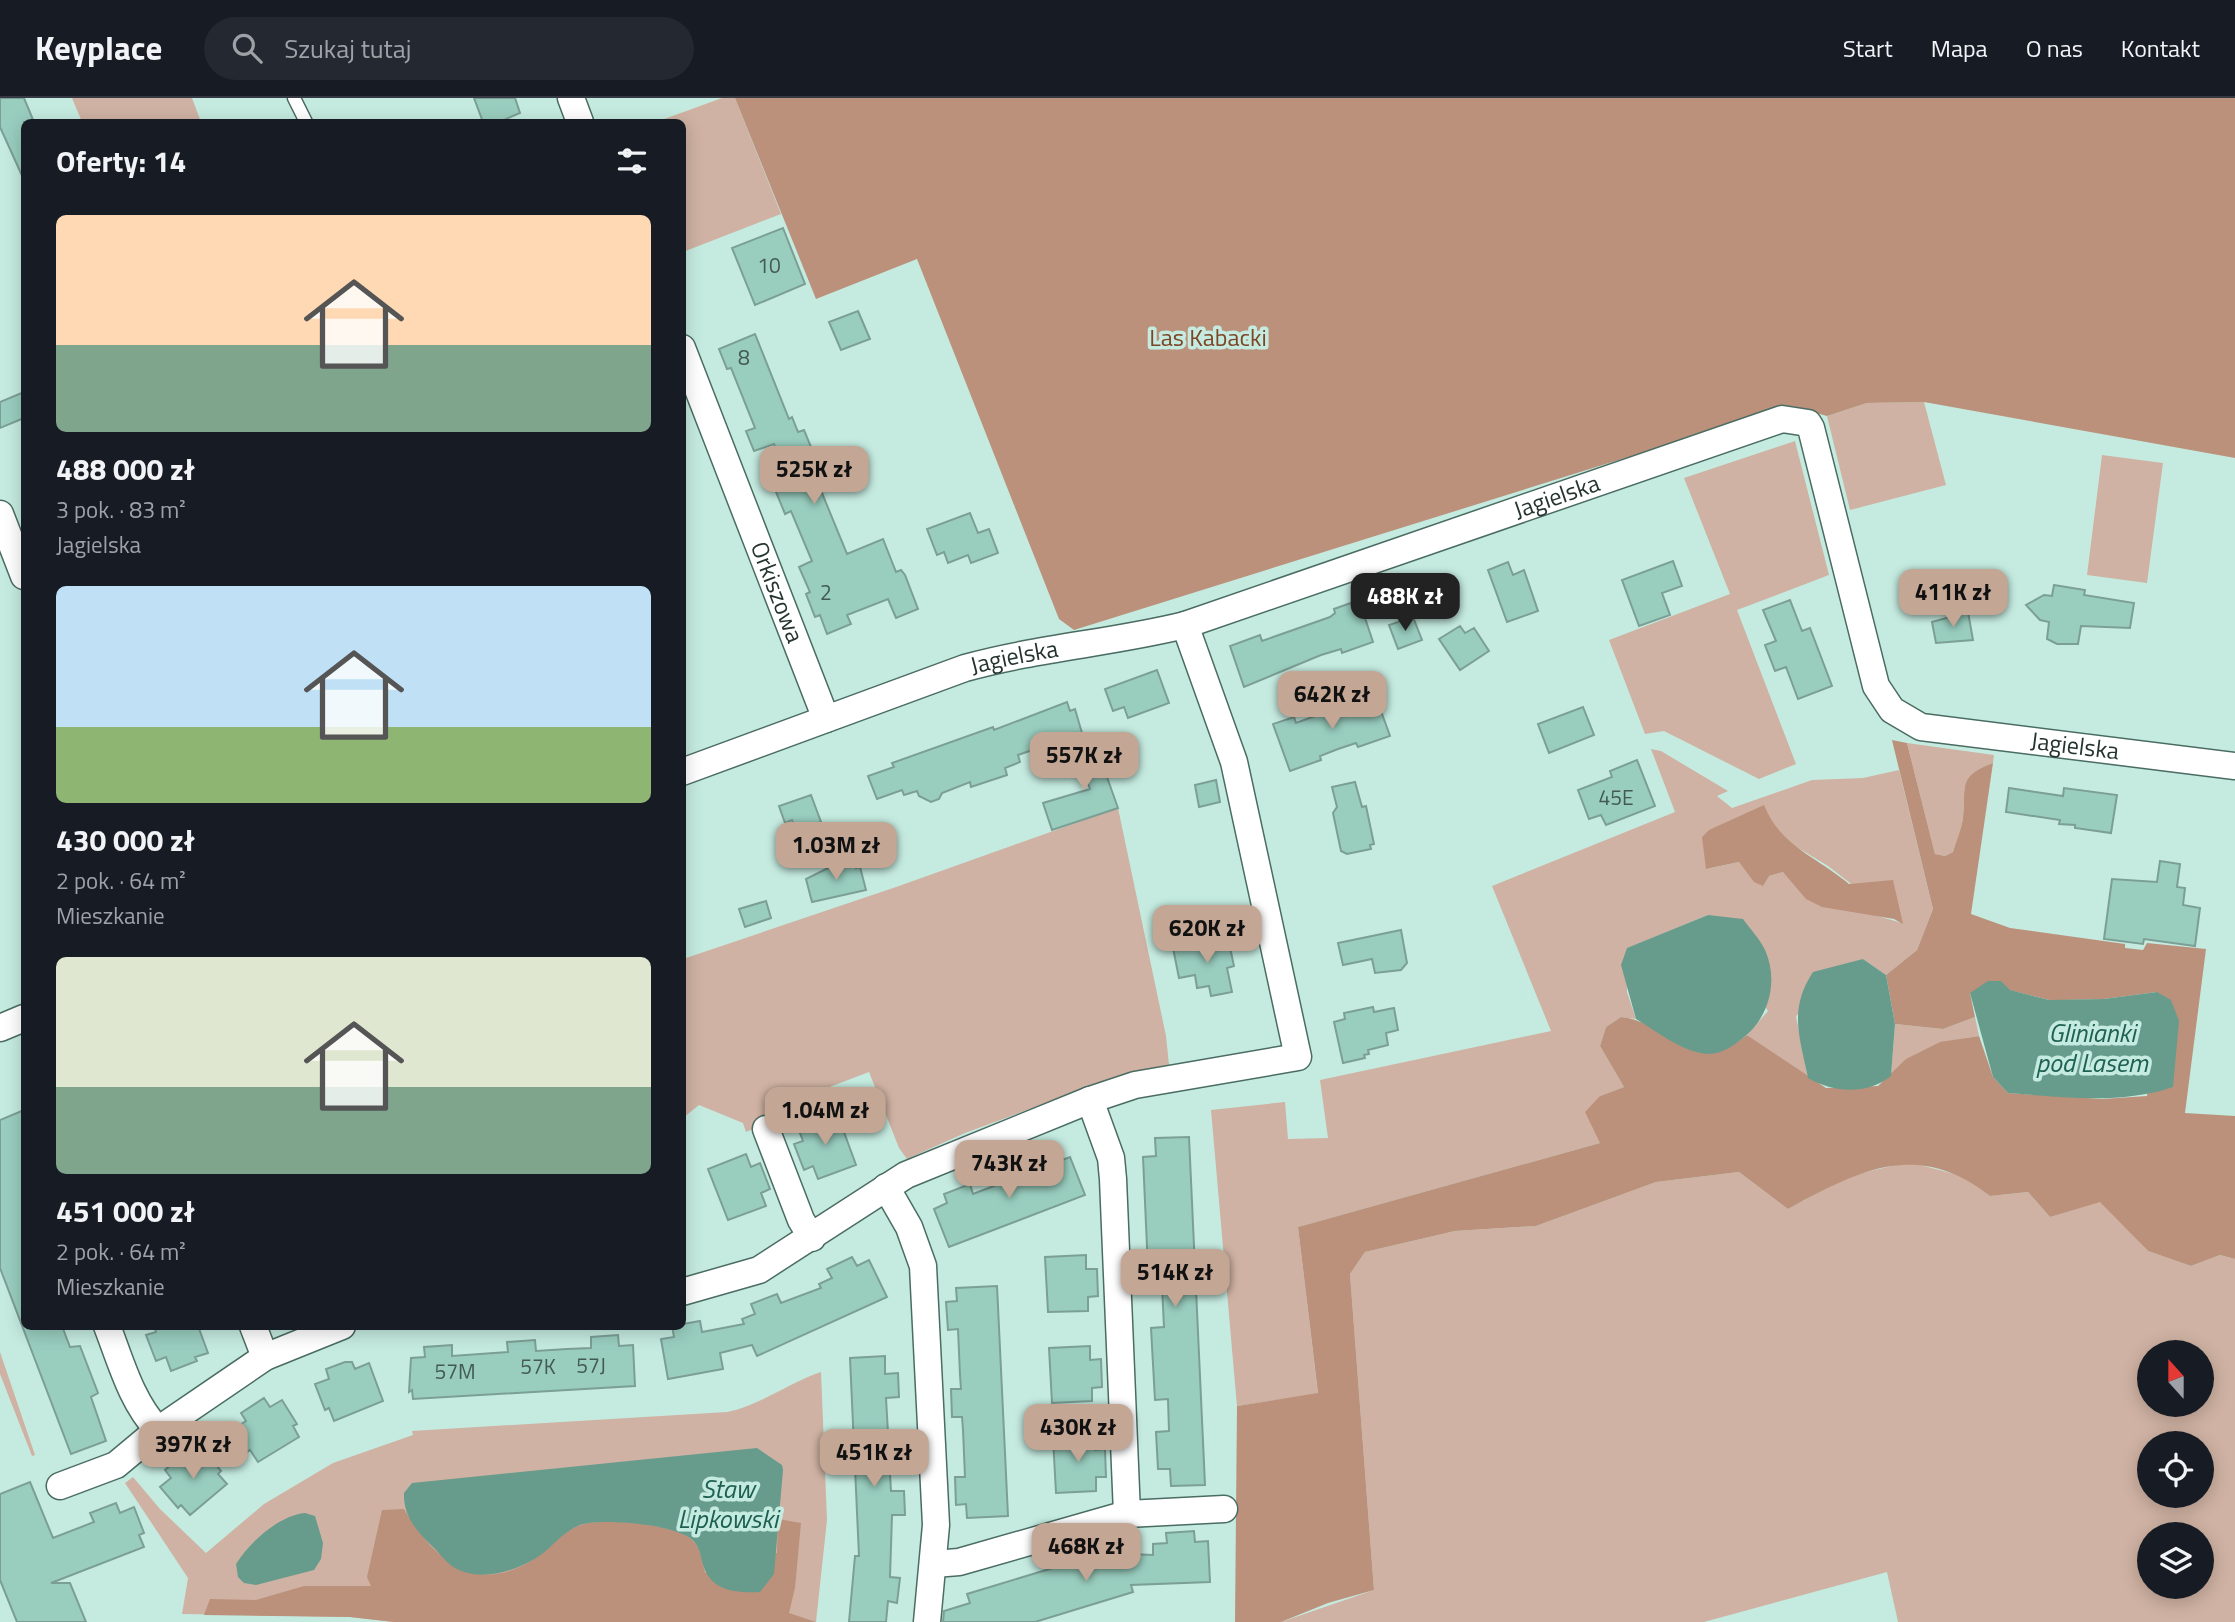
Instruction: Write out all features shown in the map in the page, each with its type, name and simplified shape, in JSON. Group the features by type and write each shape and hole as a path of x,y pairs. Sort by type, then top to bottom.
{"street":[{"path":"570,98 579,119"},
{"name":"Orkiszowa","path":"686,358 825,719"},
{"name":"Jagielska","path":"686,771 999,659 1131,638 1185,625 1782,419 1797,419 1808,423 1811,428 1876,686 1892,710 1921,727 2235,766"},
{"path":"0,514 21,568"},
{"path":"686,1291 759,1270 812,1238 886,1187 933,1162 1090,1100 1135,1085 1298,1057 1234,762 1185,625"},
{"path":"0,1028 21,1019"},
{"path":"1090,1100 1111,1158 1113,1179 1127,1514"},
{"path":"766,1129 801,1220 812,1238"},
{"path":"886,1187 909,1227 923,1266 933,1422 934,1564 927,1622"},
{"path":"109,1330 139,1406 158,1430"},
{"path":"255,1330 265,1357"},
{"path":"60,1486 116,1465 158,1430 265,1357 332,1330"},
{"path":"934,1564 959,1562 1127,1514 1223,1508"}],"lane":[{"path":"294,98 304,119"}],"shaded area":[{"path":"72,98 192,98 200,119 81,119"},
{"path":"722,98 735,98 781,214 686,251 686,119 664,119"},
{"path":"1924,402 1946,485 1850,510 1827,416 1867,403"},
{"path":"1795,441 1829,575 1737,610 1796,764 1759,779 1664,731 1645,734 1609,640 1730,594 1684,478"},
{"path":"2102,455 2163,463 2147,583 2087,575"},
{"path":"1907,743 1994,755 1993,763 1968,778 1964,790 1961,827 1953,852 1945,856 1935,854"},
{"path":"1651,749 1661,751 1728,791 1717,796 1732,808 1812,780 1863,778 1899,770 1933,909 1917,950 1886,975 1863,959 1796,1016 1808,1078 1747,1035 1768,1011 1708,915 1628,948 1627,992 1636,1019 1621,1017 1606,1027 1600,1046 1624,1087 1600,1096 1600,1143 1298,1227 1318,1394 1237,1406 1211,1110 1285,1102 1288,1139 1328,1138 1320,1080 1551,1031 1492,886 1675,812","holes":["1772,825 1790,843 1828,866 1902,923 1874,915 1783,872 1769,876 1739,862 1707,869"]},
{"path":"1118,808 1166,1036 1169,1065 1119,1076 965,1133 907,1159 899,1148 869,1072 798,1099 785,1116 746,1132 743,1123 699,1105 686,1116 686,958"},
{"path":"1975,1017 1979,1036 1954,1040 1920,1052 1891,1076 1895,1024 1943,1029"},
{"path":"1909,1162 1966,1177 1990,1196 2028,1192 2050,1217 2100,1201 2148,1251 2191,1266 2220,1255 2235,1259 2235,1622 1898,1622 1887,1572 1704,1622 1281,1622 1374,1590 1350,1274 1365,1252 1455,1231 1536,1226 1656,1182 1739,1172 1788,1209 1849,1176"},
{"path":"0,1352 35,1455 32,1456 0,1374"},
{"path":"821,1372 827,1520 816,1622 394,1622 350,1617 182,1614 188,1578 125,1483 133,1477 160,1509 206,1553 264,1504 333,1463 413,1435 412,1431 727,1412"}],"green space":[{"name":"Las Kabacki","path":"735,98 2235,98 2235,458 1924,402 1867,403 1827,416 1792,406 1074,630 1059,619 917,259 816,299"},
{"path":"1892,740 1907,743 1935,854 1945,856 1953,852 1963,819 1964,790 1968,778 1993,763 1971,914 2010,928 2125,944 2125,948 2143,950 2147,943 2206,949 2185,1113 2235,1116 2235,1259 2220,1255 2191,1266 2148,1251 2100,1202 2050,1217 2028,1192 1990,1196 1964,1179 1938,1168 1913,1165 1864,1173 1839,1182 1788,1209 1739,1172 1656,1182 1536,1226 1455,1231 1365,1252 1350,1274 1374,1590 1328,1603 1281,1622 1235,1622 1237,1406 1318,1393 1298,1227 1600,1143 1585,1112 1600,1096 1624,1087 1600,1046 1606,1027 1621,1017 1639,1021 1695,1051 1710,1052 1727,1048 1747,1035 1826,1088 1878,1086 1906,1059 1940,1042 1979,1036 1993,1077 2008,1093 2102,1099 2147,1096 2157,992 2104,999 2064,1000 2049,1000 2009,990 1970,993 1975,1017 1943,1029 1895,1024 1886,975 1917,950 1933,909"},
{"path":"1764,805 1771,819 1790,841 1849,884 1893,880 1903,924 1894,919 1822,907 1806,899 1783,872 1769,876 1763,886 1754,882 1739,862 1706,869 1702,837 1709,830"},
{"path":"404,1509 427,1542 441,1556 472,1572 490,1574 509,1571 529,1562 566,1532 591,1523 638,1523 682,1534 697,1546 705,1573 777,1553 778,1519 801,1523 795,1588 789,1613 816,1622 394,1622 350,1617 204,1615 210,1599 256,1600 304,1586 371,1586 367,1577 382,1510"}],"water":[{"path":"1708,915 1743,919 1765,950 1771,974 1765,1010 1752,1030 1728,1049 1709,1054 1680,1046 1636,1019 1621,965 1627,948"},
{"path":"1863,959 1886,975 1895,1024 1891,1076 1861,1089 1829,1087 1808,1078 1799,1036 1798,1011 1801,999 1813,972"},
{"name":"Glinianki pod Lasem","path":"1988,981 2001,981 2010,990 2049,1000 2104,999 2157,992 2171,1000 2179,1021 2173,1087 2153,1093 2112,1098 2008,1093 1993,1077 1970,993"},
{"name":"Staw Lipkowski","path":"757,1448 782,1465 783,1470 774,1574 760,1592 732,1591 716,1584 705,1571 697,1546 686,1536 672,1530 628,1523 596,1522 580,1525 522,1566 486,1575 474,1574 449,1564 412,1523 404,1501 404,1493 412,1483"},
{"path":"305,1513 315,1516 323,1543 321,1559 314,1570 256,1585 244,1583 238,1577 236,1564 249,1547 275,1525"}],"building":[{"path":"0,98 24,98 33,119 21,119 21,173 0,127"},
{"path":"474,98 515,98 520,113 506,119 482,119"},
{"path":"783,228 805,284 755,305 732,248"},
{"path":"858,311 870,339 841,350 829,322"},
{"path":"755,334 789,419 792,417 798,432 804,430 813,452 807,454 808,459 847,554 883,539 896,572 901,570 905,575 918,609 896,618 888,599 847,615 851,624 827,634 820,615 815,617 806,594 810,592 799,567 812,561 791,511 785,514 774,487 788,481 774,444 754,451 746,431 755,428 731,368 727,369 719,349"},
{"path":"21,393 21,419 0,428 0,402"},
{"path":"970,513 978,533 989,529 998,553 971,563 968,555 948,563 944,552 937,555 927,529"},
{"path":"1673,561 1682,586 1662,593 1670,615 1639,626 1622,580"},
{"path":"1508,562 1513,575 1524,570 1538,611 1507,622 1488,570"},
{"path":"2054,585 2085,590 2084,595 2134,603 2130,628 2081,626 2078,644 2057,644 2047,639 2049,622 2040,620 2026,605 2044,595 2052,596"},
{"path":"1359,600 1373,642 1342,653 1341,649 1321,655 1244,687 1230,646 1260,635 1262,641 1330,617 1335,613 1334,609"},
{"path":"1790,600 1802,631 1810,628 1832,686 1798,699 1786,667 1775,671 1765,645 1776,641 1763,610"},
{"path":"1968,612 1973,640 1936,643 1932,622"},
{"path":"1413,617 1422,640 1398,649 1389,625"},
{"path":"1460,626 1465,633 1474,628 1489,651 1460,670 1439,639"},
{"path":"1157,670 1169,703 1128,718 1124,707 1113,711 1105,689"},
{"path":"1373,689 1390,736 1358,747 1356,743 1338,749 1320,756 1321,760 1290,771 1273,724 1294,717 1296,723 1354,702 1352,696"},
{"path":"1067,702 1070,711 1075,709 1082,733 1018,755 1020,762 1005,768 1007,775 971,787 970,782 942,793 939,799 931,802 919,796 917,791 904,795 902,790 877,799 868,776 894,767 892,763 993,727 994,730"},
{"path":"1583,707 1594,735 1549,753 1538,724"},
{"path":"1093,738 1118,808 1052,830 1043,803 1090,789 1074,745"},
{"path":"1637,760 1655,806 1606,825 1601,815 1589,819 1578,790 1612,777 1610,771"},
{"path":"1216,780 1220,802 1199,807 1195,785"},
{"path":"1355,782 1362,807 1366,806 1374,844 1370,845 1371,849 1347,854 1341,851 1333,813 1337,807 1332,787"},
{"path":"2009,788 2063,796 2064,788 2117,795 2111,833 2059,824 2060,820 2006,812"},
{"path":"811,795 821,822 796,831 792,820 785,823 779,806"},
{"path":"855,859 866,890 812,902 806,879 834,865"},
{"path":"2160,861 2180,864 2177,887 2185,888 2183,905 2200,908 2195,946 2144,939 2143,944 2104,939 2112,879 2157,882"},
{"path":"766,901 771,918 745,927 739,909"},
{"path":"1401,930 1407,963 1401,970 1375,973 1372,959 1343,965 1338,943"},
{"path":"1228,938 1234,966 1227,968 1232,992 1211,996 1209,986 1197,988 1195,975 1179,978 1173,948"},
{"path":"1373,1007 1374,1012 1394,1008 1398,1030 1386,1033 1388,1045 1368,1050 1369,1054 1364,1055 1365,1058 1343,1063 1334,1022 1345,1019 1344,1013"},
{"path":"21,1111 21,1323 0,1268 0,1120"},
{"path":"837,1113 856,1165 818,1179 813,1166 804,1170 794,1144 803,1141 798,1128"},
{"path":"1189,1137 1205,1485 1171,1486 1170,1469 1158,1469 1156,1432 1169,1431 1168,1399 1155,1400 1151,1328 1164,1327 1162,1286 1161,1268 1148,1269 1143,1157 1156,1156 1155,1138"},
{"path":"1053,1152 1057,1162 1070,1157 1085,1195 949,1247 934,1209 947,1203 944,1194 970,1184 973,1194 1031,1172 1027,1162"},
{"path":"746,1154 751,1167 760,1163 770,1189 761,1193 766,1206 728,1220 708,1169"},
{"path":"1086,1255 1086,1269 1097,1269 1098,1296 1088,1297 1088,1311 1048,1312 1045,1257"},
{"path":"852,1257 857,1266 869,1260 887,1297 757,1356 752,1345 720,1353 723,1369 668,1379 661,1339 674,1337 673,1330 686,1330 686,1324 700,1321 702,1332 744,1324 742,1319 755,1314 751,1304 777,1294 781,1303 821,1288 819,1284 832,1278 827,1269"},
{"path":"997,1286 1008,1516 967,1518 966,1504 956,1505 955,1477 965,1477 963,1430 962,1417 952,1417 951,1389 961,1389 958,1329 948,1330 946,1302 957,1301 956,1288"},
{"path":"24,1330 64,1330 70,1347 80,1346 98,1393 91,1397 106,1441 71,1454"},
{"path":"155,1330 199,1330 208,1353 195,1357 197,1361 171,1371 166,1357 156,1361 146,1335"},
{"path":"618,1335 619,1346 633,1345 635,1386 413,1399 412,1390 409,1392 411,1358 425,1357 424,1347 452,1345 452,1356 508,1352 507,1342 535,1340 536,1351 591,1348 591,1337"},
{"path":"1090,1346 1090,1360 1101,1359 1102,1387 1092,1388 1092,1401 1052,1403 1049,1348"},
{"path":"885,1356 885,1374 898,1373 899,1397 886,1398 888,1433 901,1432 902,1456 889,1457 891,1491 904,1491 905,1515 892,1515 890,1577 900,1578 897,1603 888,1601 886,1622 849,1622 855,1556 859,1556 850,1358"},
{"path":"352,1362 355,1369 369,1363 383,1401 334,1421 329,1408 325,1410 315,1384 329,1379 326,1369"},
{"path":"264,1398 270,1407 282,1400 297,1424 293,1426 299,1437 258,1462 250,1450 247,1452 233,1429 246,1421 241,1413"},
{"path":"1094,1436 1095,1450 1105,1449 1106,1477 1096,1477 1096,1491 1056,1493 1053,1438"},
{"path":"204,1450 221,1471 218,1474 227,1484 190,1515 181,1505 178,1508 160,1487 171,1478 165,1470 186,1452 192,1460"},
{"path":"30,1482 53,1538 94,1522 90,1513 116,1503 120,1513 134,1507 144,1533 139,1535 144,1547 51,1583 70,1583 86,1622 17,1622 0,1580 0,1494"},
{"path":"1194,1531 1195,1542 1208,1541 1210,1582 1131,1585 1133,1592 1035,1622 943,1622 944,1611 970,1603 967,1594 1102,1553 1105,1562 1131,1554 1153,1555 1153,1544 1167,1543 1166,1533"}]}
